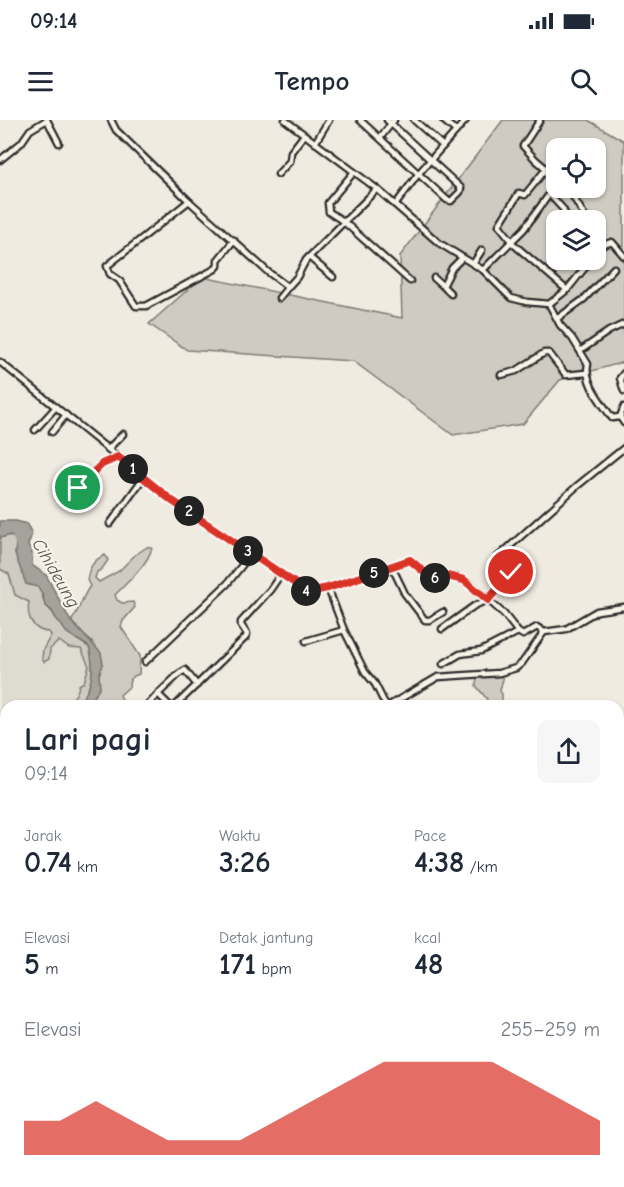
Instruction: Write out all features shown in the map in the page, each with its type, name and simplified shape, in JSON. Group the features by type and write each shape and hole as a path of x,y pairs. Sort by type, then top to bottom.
{"street":[{"path":"0,160 21,143 30,130 46,120 59,143"},
{"path":"111,120 116,130 189,201 288,287"},
{"path":"285,120 396,204 439,243 483,270 511,298 549,304 567,291 583,270"},
{"path":"315,143 330,120"},
{"path":"360,120 447,200 451,201 460,192 461,188 390,121 380,138"},
{"path":"414,120 443,146"},
{"path":"443,120 456,131"},
{"path":"396,204 419,173 466,120"},
{"path":"540,120 523,146 546,169 525,195 519,194 498,225 512,241 567,291"},
{"path":"278,174 290,161 291,152 304,135"},
{"path":"354,171 328,203 329,212 343,221 410,281"},
{"path":"279,298 297,277 309,257 377,189"},
{"path":"483,270 524,229 548,198"},
{"path":"553,198 563,210"},
{"path":"189,201 107,266 136,306 146,306 215,269 218,266 218,260 234,240"},
{"path":"606,244 612,242 624,256"},
{"path":"472,264 482,250"},
{"path":"309,257 333,277"},
{"path":"443,286 452,268 462,258"},
{"path":"558,318 584,299 614,268"},
{"path":"435,278 451,294"},
{"path":"549,304 560,325 588,364 586,373 594,391 612,418 620,417"},
{"path":"580,351 609,331 624,324"},
{"path":"501,375 516,370 544,353 549,353 566,375 586,373"},
{"path":"0,362 171,500 308,592 328,588 412,560 430,577 447,576 464,580 504,614 523,635 537,627 544,632 566,629 597,611 624,607"},
{"path":"624,373 620,378 624,390"},
{"path":"35,430 56,407"},
{"path":"620,417 624,407"},
{"path":"52,432 66,415"},
{"path":"620,417 624,423"},
{"path":"108,449 123,434"},
{"path":"442,629 473,606 488,600 511,574 510,570 497,562 498,557 585,479 624,448"},
{"path":"78,488 102,464 118,457"},
{"path":"110,524 144,477"},
{"path":"145,662 227,584 251,554"},
{"path":"392,567 405,594 425,620 430,620 443,612"},
{"path":"181,700 246,637 247,634 241,622 281,574"},
{"path":"328,588 344,630 367,676 385,700"},
{"path":"306,641 344,630"},
{"path":"443,664 460,654 481,651 518,632"},
{"path":"399,700 438,677 499,673 516,668 544,632"},
{"path":"152,700 185,670 197,685"},
{"path":"158,694 164,700"}],"shaded area":[{"path":"503,120 588,120 624,141 624,362 560,380 523,424 453,435 353,361 187,350 149,324 202,277 402,318 400,256"},
{"path":"0,521 27,524 32,534 28,545 32,553 32,565 46,575 70,620 101,653 103,664 99,675 100,687 92,700 81,700 89,688 91,680 92,663 89,647 67,633 45,605 38,587 26,584 15,554 20,540 11,535 0,538"},
{"path":"6,533 16,539 15,554 39,587 45,604 76,639 91,648 94,672 85,700 71,700 77,693 79,685 84,682 89,666 81,649 69,648 59,641 50,649 49,659 44,662 43,650 51,635 35,626 30,618 29,602 15,595 9,574 0,569 0,539"},
{"path":"0,541 55,619 88,654 89,680 74,700 0,700"},
{"path":"147,547 152,548 146,561 115,595 122,603 133,602 135,607 123,621 121,627 140,656 139,674 131,678 129,687 120,695 122,700 89,700 97,688 93,643 73,626 72,620 90,586 87,580 92,565 105,555 108,560 97,572 95,578 99,582 119,571"},
{"path":"499,673 503,679 500,691 502,700 487,700 476,686 477,678"}],"waterway":[{"name":"Cihideung","path":"0,531 13,527 23,553"}],"route":[{"path":"78,488 102,464 118,457 171,500 308,592 365,577 412,560 430,577 447,576 464,580 488,600 511,572"}]}
